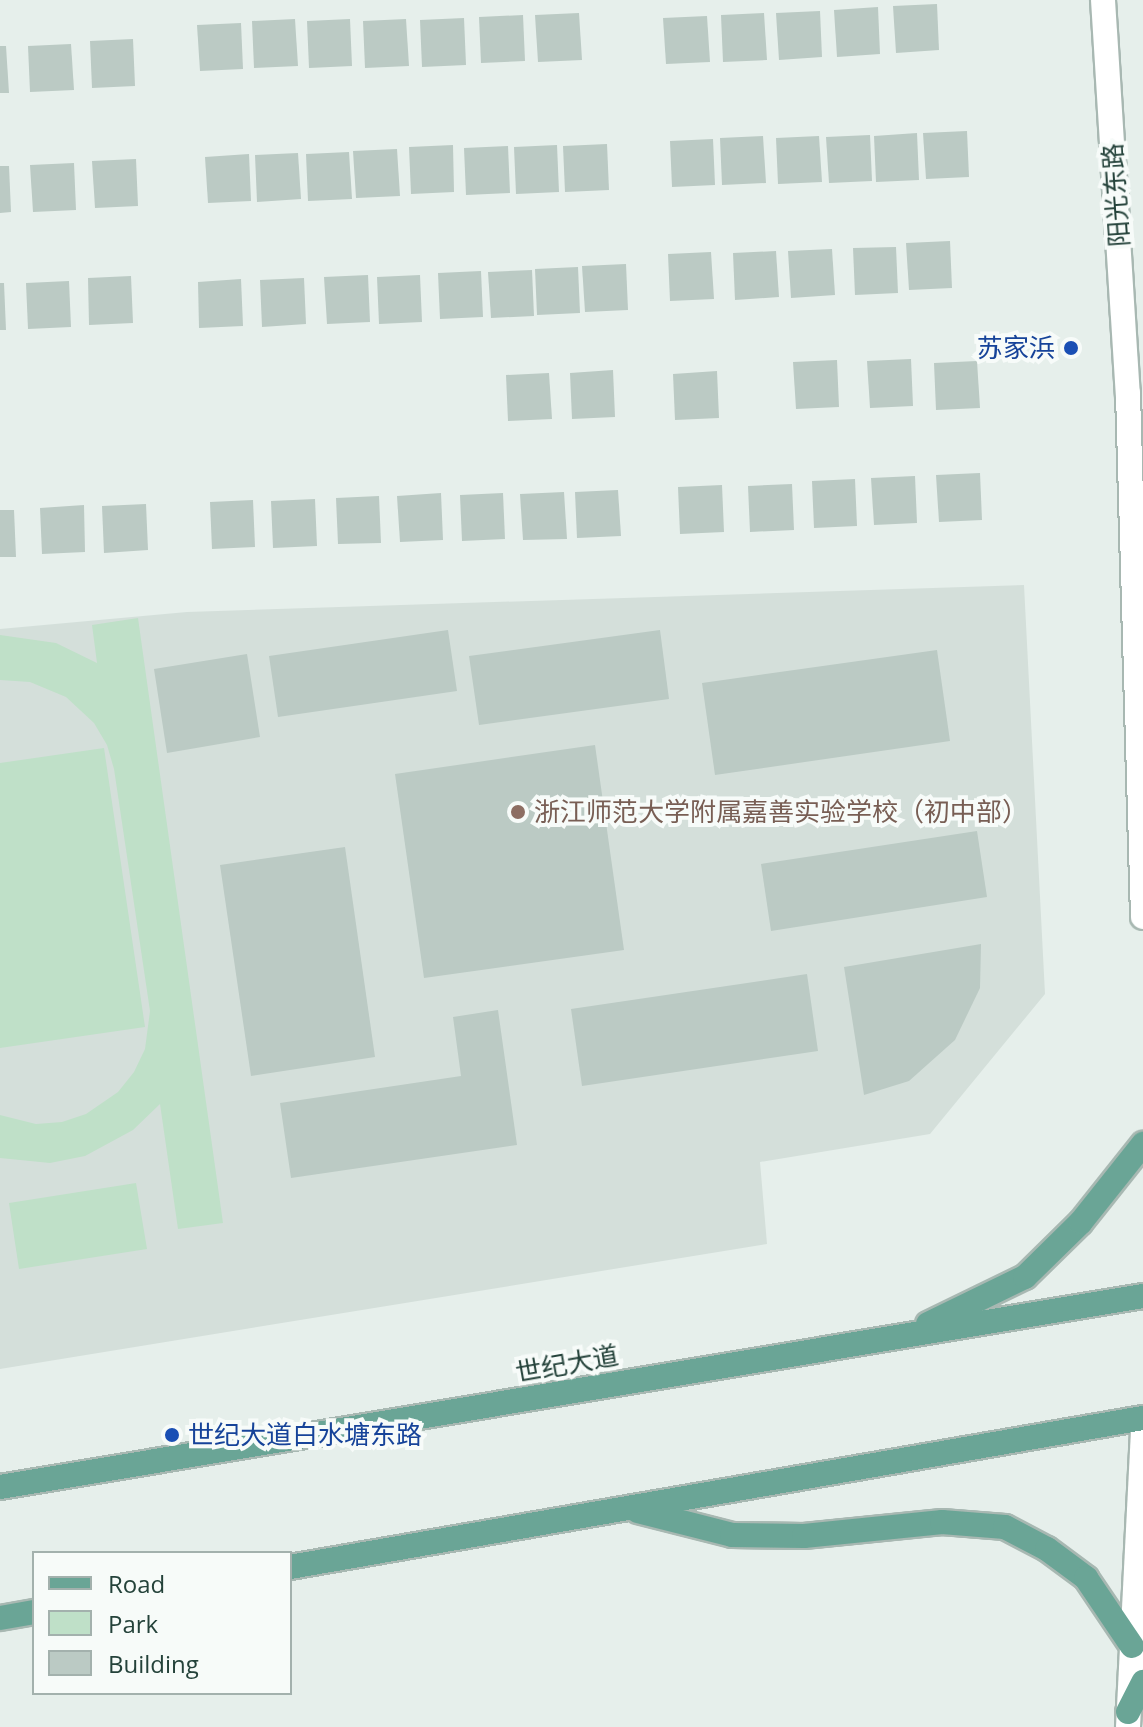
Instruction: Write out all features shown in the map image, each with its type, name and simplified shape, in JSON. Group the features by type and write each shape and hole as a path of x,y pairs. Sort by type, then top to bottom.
{"main road":[{"path":"905,1336 1025,1277 1081,1222 1143,1144"},
{"name":"世纪大道","path":"0,1487 1143,1296"},
{"path":"292,1567 1143,1418"},
{"path":"628,1508 732,1535 804,1536 942,1522 1005,1527 1047,1549 1086,1578 1132,1646"},
{"path":"0,1618 32,1612"},
{"path":"1128,1720 1143,1682"}],"street":[{"name":"阳光东路","path":"1103,0 1128,393 1143,917"},
{"path":"1128,1720 1143,1431"}],"shaded area":[{"name":"浙江师范大学附属嘉善实验学校（初中部）","path":"1024,585 1045,994 930,1134 760,1162 767,1244 0,1369 0,629 187,612"}],"green space":[{"path":"138,618 223,1223 178,1229 160,1104 133,1130 85,1156 50,1163 0,1158 0,1115 36,1124 62,1122 86,1114 118,1092 134,1072 145,1049 150,1011 114,769 107,745 94,723 66,697 30,682 0,680 0,635 56,643 97,663 92,625"},
{"path":"104,748 145,1027 0,1048 0,763"},
{"path":"136,1183 147,1249 19,1269 9,1203"}],"building":[{"path":"937,4 939,50 896,53 893,6"},
{"path":"878,7 880,54 837,57 834,10"},
{"path":"820,11 822,57 779,60 776,13"},
{"path":"579,13 582,60 538,62 535,15"},
{"path":"764,13 767,60 723,62 721,15"},
{"path":"523,15 525,61 481,63 479,17"},
{"path":"707,16 710,62 666,64 663,18"},
{"path":"464,18 466,65 422,67 420,20"},
{"path":"295,19 298,66 254,68 252,21"},
{"path":"350,19 352,66 309,68 307,21"},
{"path":"406,19 409,66 365,68 363,21"},
{"path":"241,23 243,69 200,71 197,25"},
{"path":"133,39 135,86 92,88 90,41"},
{"path":"71,44 74,90 30,92 28,46"},
{"path":"0,46 6,46 9,93 0,93"},
{"path":"967,131 969,177 926,179 923,133"},
{"path":"917,133 919,180 876,182 874,136"},
{"path":"870,135 872,181 829,183 826,137"},
{"path":"763,136 766,183 722,185 720,138"},
{"path":"819,136 822,182 778,184 776,138"},
{"path":"713,139 715,185 672,187 670,141"},
{"path":"607,144 609,190 565,192 563,146"},
{"path":"453,145 454,192 411,194 409,147"},
{"path":"557,145 559,192 516,194 514,147"},
{"path":"508,146 510,193 466,195 464,148"},
{"path":"397,149 400,196 356,198 353,151"},
{"path":"349,152 352,199 308,201 306,154"},
{"path":"298,153 301,199 257,202 255,155"},
{"path":"249,154 251,201 208,203 205,157"},
{"path":"136,159 138,206 95,208 92,161"},
{"path":"74,163 76,210 33,212 30,165"},
{"path":"0,166 9,166 11,212 0,213"},
{"path":"950,241 952,288 909,290 906,243"},
{"path":"896,247 898,293 855,295 853,248"},
{"path":"832,249 835,295 791,298 788,251"},
{"path":"776,251 779,297 735,300 733,253"},
{"path":"711,252 714,299 670,301 668,254"},
{"path":"626,264 628,310 585,312 582,266"},
{"path":"578,267 580,313 537,315 535,269"},
{"path":"532,270 534,316 491,318 488,272"},
{"path":"481,271 483,317 440,319 438,273"},
{"path":"368,275 370,322 327,324 324,277"},
{"path":"420,275 422,322 379,324 377,277"},
{"path":"131,276 133,323 89,325 88,278"},
{"path":"304,278 306,324 262,327 260,280"},
{"path":"241,279 243,326 199,328 198,282"},
{"path":"69,281 71,327 28,329 26,283"},
{"path":"0,283 4,283 6,330 0,330"},
{"path":"911,359 913,406 870,408 867,361"},
{"path":"837,360 839,407 796,409 793,362"},
{"path":"977,361 980,408 936,410 934,363"},
{"path":"613,370 615,417 572,419 570,373"},
{"path":"717,371 719,418 675,420 673,374"},
{"path":"549,373 552,419 508,421 506,375"},
{"path":"980,473 982,520 939,522 936,475"},
{"path":"915,476 917,523 874,525 871,478"},
{"path":"855,479 857,526 814,528 812,481"},
{"path":"792,484 794,530 750,532 748,486"},
{"path":"722,485 724,532 680,534 678,487"},
{"path":"618,490 621,536 577,538 575,492"},
{"path":"564,492 567,539 523,540 520,494"},
{"path":"441,493 443,540 400,542 397,496"},
{"path":"503,493 505,539 462,541 460,495"},
{"path":"379,496 381,543 338,544 336,498"},
{"path":"315,499 317,546 273,548 271,501"},
{"path":"253,500 255,547 212,549 210,502"},
{"path":"146,504 148,550 104,553 102,506"},
{"path":"84,505 85,552 42,554 40,508"},
{"path":"0,510 14,510 16,557 0,557"},
{"path":"448,630 457,691 278,717 269,656"},
{"path":"660,630 669,699 479,725 469,656"},
{"path":"937,650 950,741 715,775 702,683"},
{"path":"247,654 260,737 167,753 154,669"},
{"path":"595,745 624,950 424,978 395,774"},
{"path":"977,831 987,897 771,931 761,864"},
{"path":"345,847 375,1057 251,1076 220,865"},
{"path":"981,944 980,988 955,1040 909,1081 864,1095 844,967"},
{"path":"807,974 818,1051 582,1086 571,1009"},
{"path":"498,1010 517,1145 291,1178 280,1103 461,1076 453,1017"}],"place":[{"name":"苏家浜","path":"1071,348"},
{"name":"浙江师范大学附属嘉善实验学校（初中部）","path":"518,812"},
{"name":"世纪大道白水塘东路","path":"172,1435"}]}
